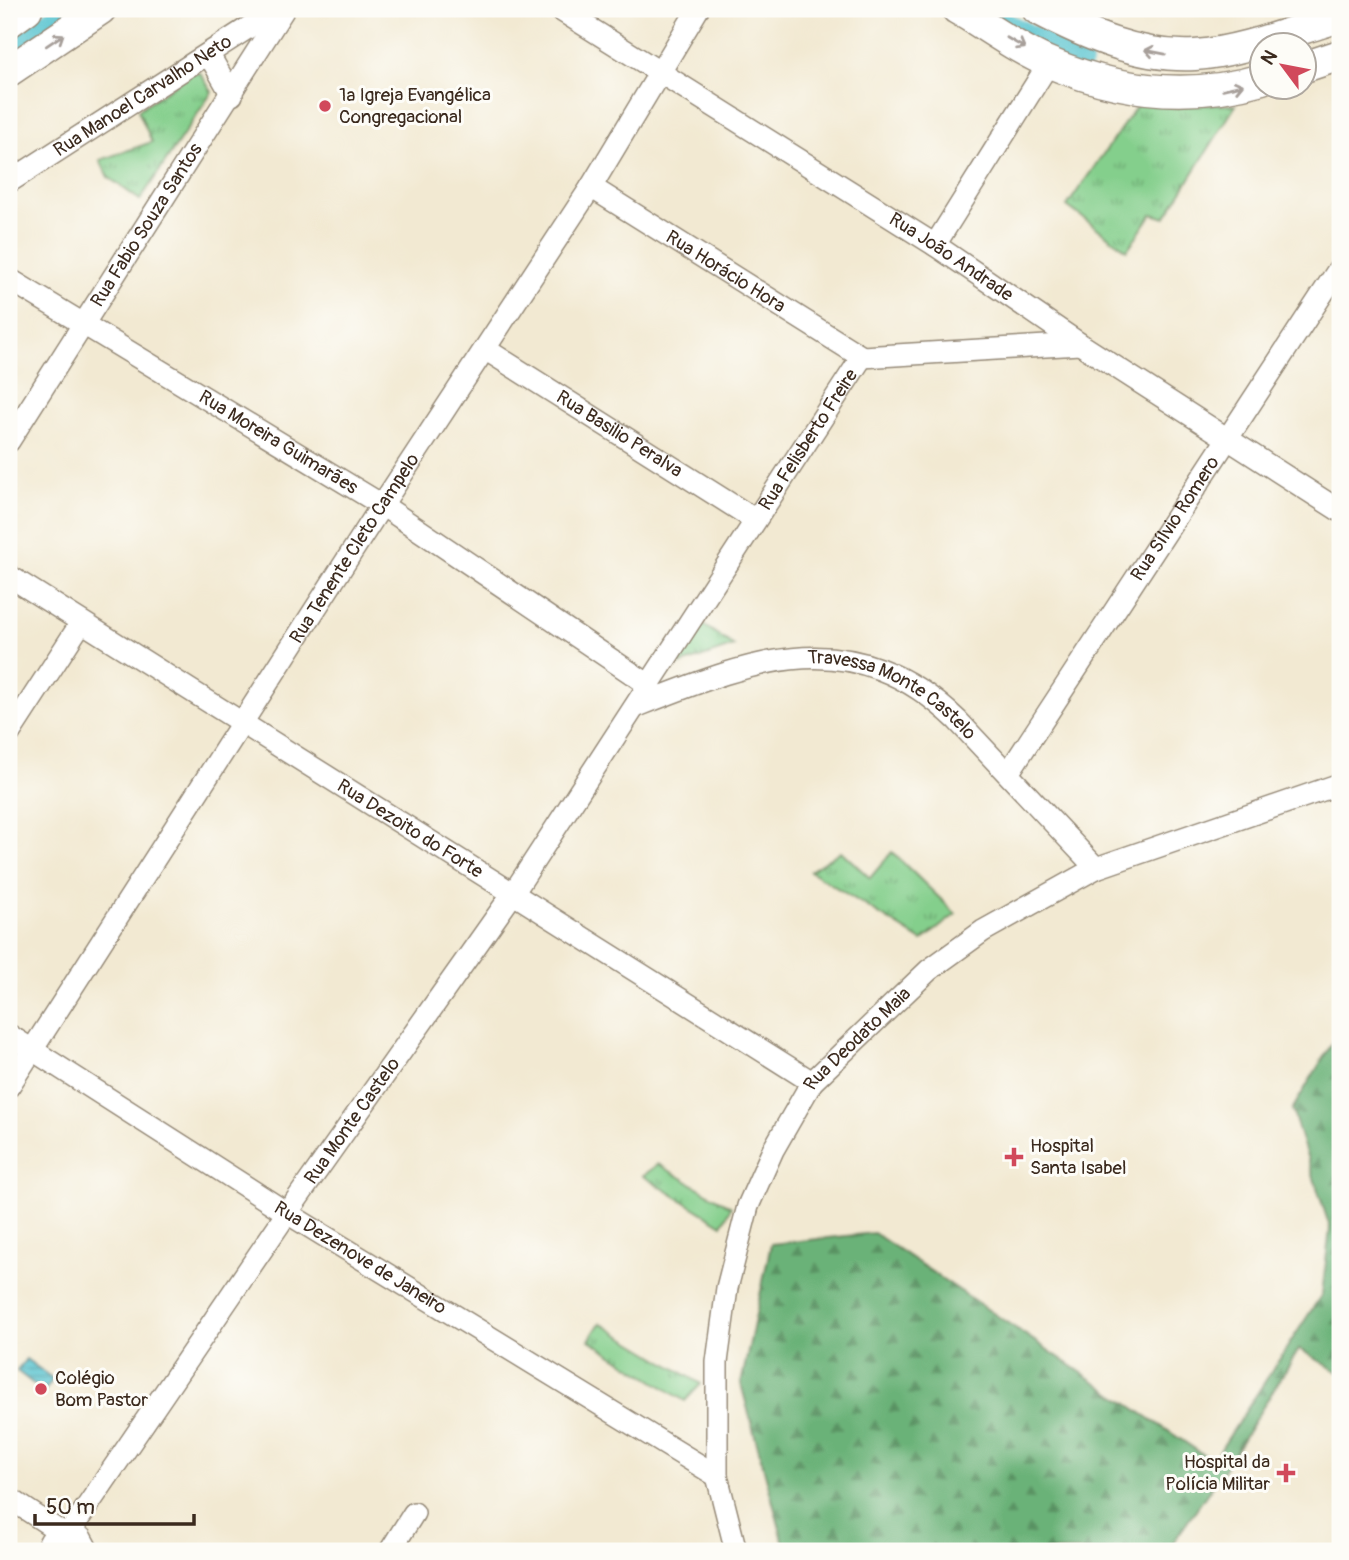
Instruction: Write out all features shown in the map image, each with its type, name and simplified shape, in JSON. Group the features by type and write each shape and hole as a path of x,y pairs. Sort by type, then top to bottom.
{"main road":[{"path":"9,22 27,9"},
{"path":"9,71 101,9"},
{"path":"957,9 1049,63 1123,86 1163,92 1204,92 1248,82"},
{"path":"1037,9 1082,19 1122,46 1167,55 1196,55 1228,49 1340,17"},
{"path":"1318,62 1340,55"}],"street":[{"name":"Rua Manoel Carvalho Neto","path":"9,182 277,9"},
{"name":"Rua Fabio Souza Santos","path":"9,442 232,95 284,9"},
{"name":"Rua João Andrade","path":"559,9 935,245 1080,344 1340,511"},
{"name":"Rua Tenente Cleto Campelo","path":"9,1086 591,187 698,9"},
{"name":"Rua Manoel Carvalho Neto","path":"209,55 232,95"},
{"path":"935,245 1049,63"},
{"name":"Rua Horácio Hora","path":"591,187 862,357"},
{"name":"Rua Sílvio Romero","path":"1009,772 1340,267"},
{"name":"Rua Moreira Guimarães","path":"9,279 383,505 649,685"},
{"name":"Rua Felisberto Freire","path":"635,707 754,519 862,357 1080,344"},
{"name":"Rua Basilio Peralva","path":"485,349 754,519"},
{"name":"Rua Dezoito do Forte","path":"9,576 812,1082"},
{"path":"9,734 81,623"},
{"name":"Travessa Monte Castelo","path":"635,707 718,676 788,657 868,664 892,673 936,700 1009,772 1096,868"},
{"name":"Rua Monte Castelo","path":"45,1551 51,1540 65,1533 514,892 635,707"},
{"name":"Rua Deodato Maia","path":"736,1551 717,1476 717,1362 727,1288 738,1239 773,1150 812,1082 929,970 983,931 1096,868 1340,784"},
{"name":"Rua Dezenove de Janeiro","path":"9,1035 287,1213 717,1476"},
{"path":"9,1498 65,1533 80,1538 89,1550"},
{"path":"390,1551 414,1513"}],"green space":[{"path":"192,73 200,73 212,92 140,200 108,177 100,160 152,142 138,110"},
{"path":"1138,104 1236,105 1165,218 1152,214 1127,250 1067,206"},
{"path":"699,622 734,646 668,669"},
{"path":"841,851 870,878 892,852 956,914 922,941 810,871"},
{"path":"1340,1030 1340,1373 1299,1349 1223,1471 1167,1551 786,1551 741,1384 771,1244 874,1233 1213,1461 1322,1294 1330,1228 1292,1110"},
{"path":"658,1164 731,1207 722,1225 643,1176"},
{"path":"600,1323 701,1384 685,1401 589,1340"}],"water":[{"path":"26,1359 53,1379 44,1392 17,1371"}],"waterway":[{"path":"9,46 71,9"},
{"path":"1002,22 1081,61"}],"place":[{"name":"1ª Igreja Evangélica Congregacional","path":"325,106"},
{"name":"Hospital Santa Isabel","path":"1014,1157"},
{"name":"Colégio Bom Pastor","path":"41,1389"},
{"name":"Hospital da Polícia Militar","path":"1286,1473"}]}
